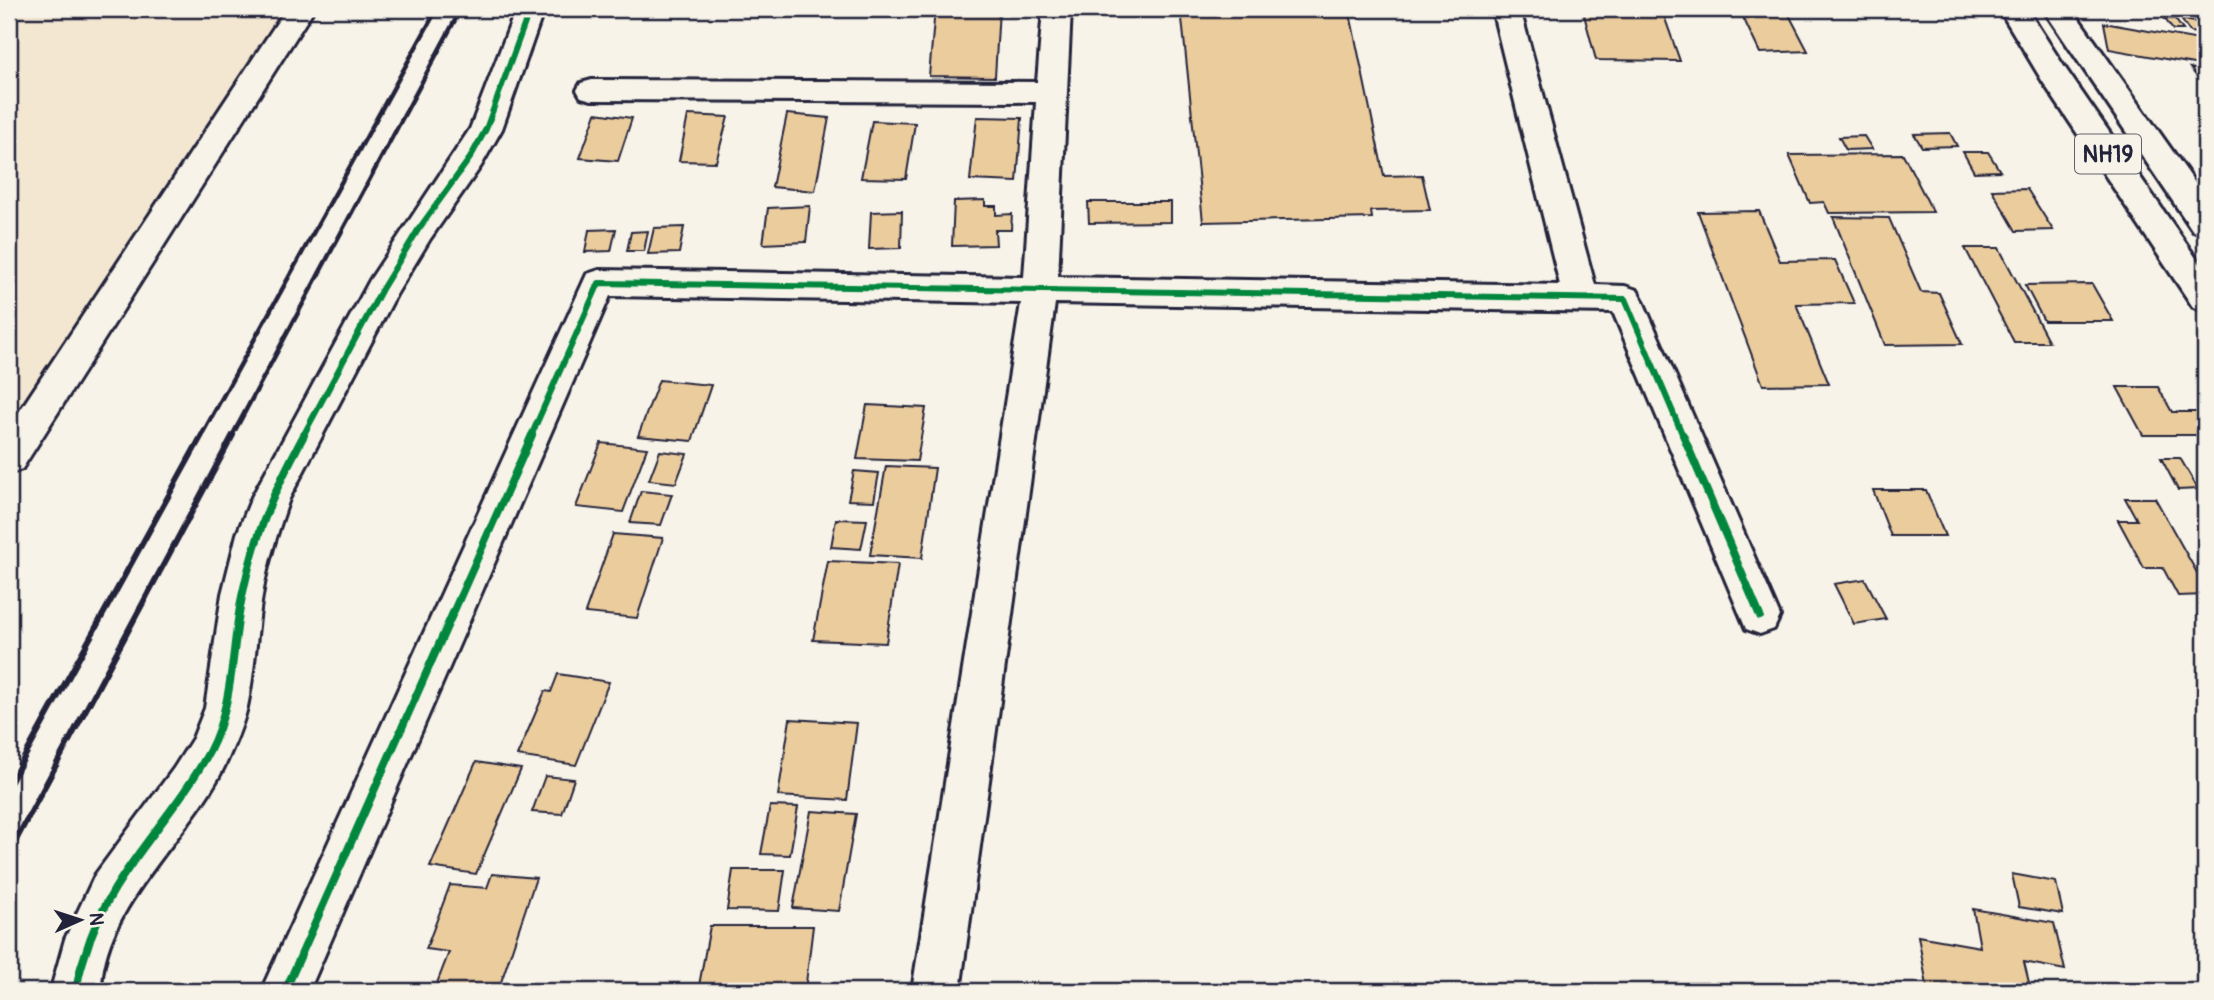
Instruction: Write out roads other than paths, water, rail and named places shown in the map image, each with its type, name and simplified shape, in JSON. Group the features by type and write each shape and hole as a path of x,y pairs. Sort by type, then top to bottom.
{"main road":[{"path":"9,458 300,9"},
{"path":"77,991 89,939 111,891 190,783 214,740 226,708 242,594 257,534 271,497 382,289 418,230 470,158 486,129 530,9"},
{"path":"936,991 1040,290 1058,9"},
{"path":"1506,9 1581,298"},
{"name":"NH19","path":"2013,9 2054,75 2205,298"},
{"name":"NH19","path":"2057,9 2205,222"},
{"path":"592,90 1052,92"},
{"path":"285,991 599,283 1625,299 1760,616"}],"railway":[{"path":"201,436 437,9"},
{"path":"232,436 461,9"},
{"path":"9,785 202,435"},
{"path":"9,853 233,435"}]}
